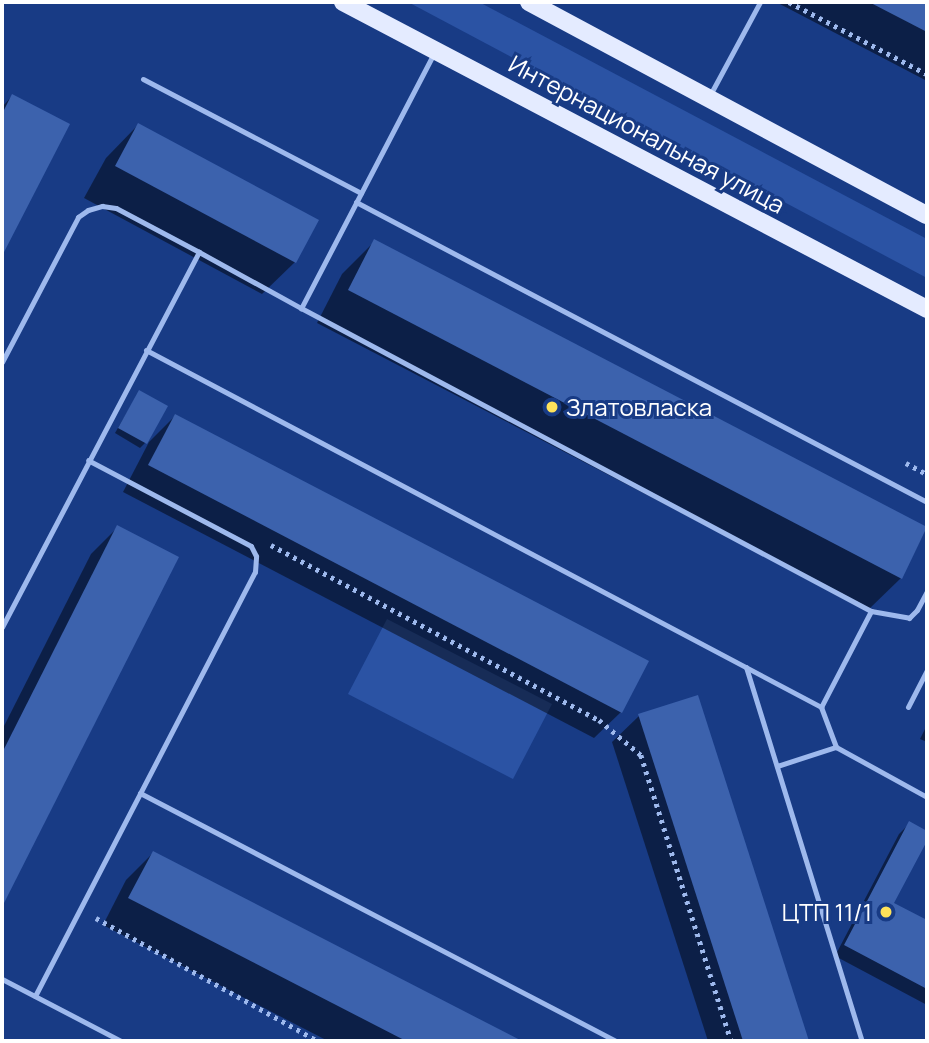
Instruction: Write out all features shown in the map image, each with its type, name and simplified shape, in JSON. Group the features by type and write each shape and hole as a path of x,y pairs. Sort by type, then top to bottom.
{"main road":[{"name":"Интернациональная улица","path":"343,2 927,309"},
{"path":"529,2 927,215"}],"lane":[{"path":"709,98 760,2"},
{"path":"301,308 436,51"},
{"path":"143,79 361,194"},
{"path":"356,202 927,502"},
{"path":"2,362 78,217 88,210 102,206 116,208 871,611 909,618 917,610 927,591"},
{"path":"2,627 199,252"},
{"path":"146,350 821,707 836,747 927,797"},
{"path":"35,996 255,572 256,555 251,546 88,460"},
{"path":"821,707 871,611"},
{"path":"746,667 862,1041"},
{"path":"908,707 927,670"},
{"path":"777,766 836,747"},
{"path":"140,793 616,1041"},
{"path":"2,979 121,1041"}],"path":[{"path":"789,2 927,74"},
{"path":"906,463 927,474"},
{"path":"266,542 599,720 641,755 731,1041"},
{"path":"94,917 318,1041"}],"shaded area":[{"path":"408,2 479,2 927,239 927,278"},
{"path":"387,619 552,704 513,779 348,694"}],"building":[{"path":"869,2 927,2 927,32"},
{"path":"12,94 70,124 2,256 2,114"},
{"path":"138,123 319,220 296,263 115,166"},
{"path":"374,239 927,527 902,579 348,290"},
{"path":"139,390 168,406 147,444 118,428"},
{"path":"175,414 649,661 622,713 148,465"},
{"path":"117,525 179,557 2,907 2,753"},
{"path":"698,695 809,1041 743,1041 638,714"},
{"name":"ЦТП 11/1","path":"909,821 927,831 927,841 894,903 927,920 927,989 844,945"},
{"path":"153,851 522,1041 406,1041 128,898"}],"place":[{"name":"Златовласка","path":"552,407"},
{"name":"ЦТП 11/1","path":"886,912"}]}
